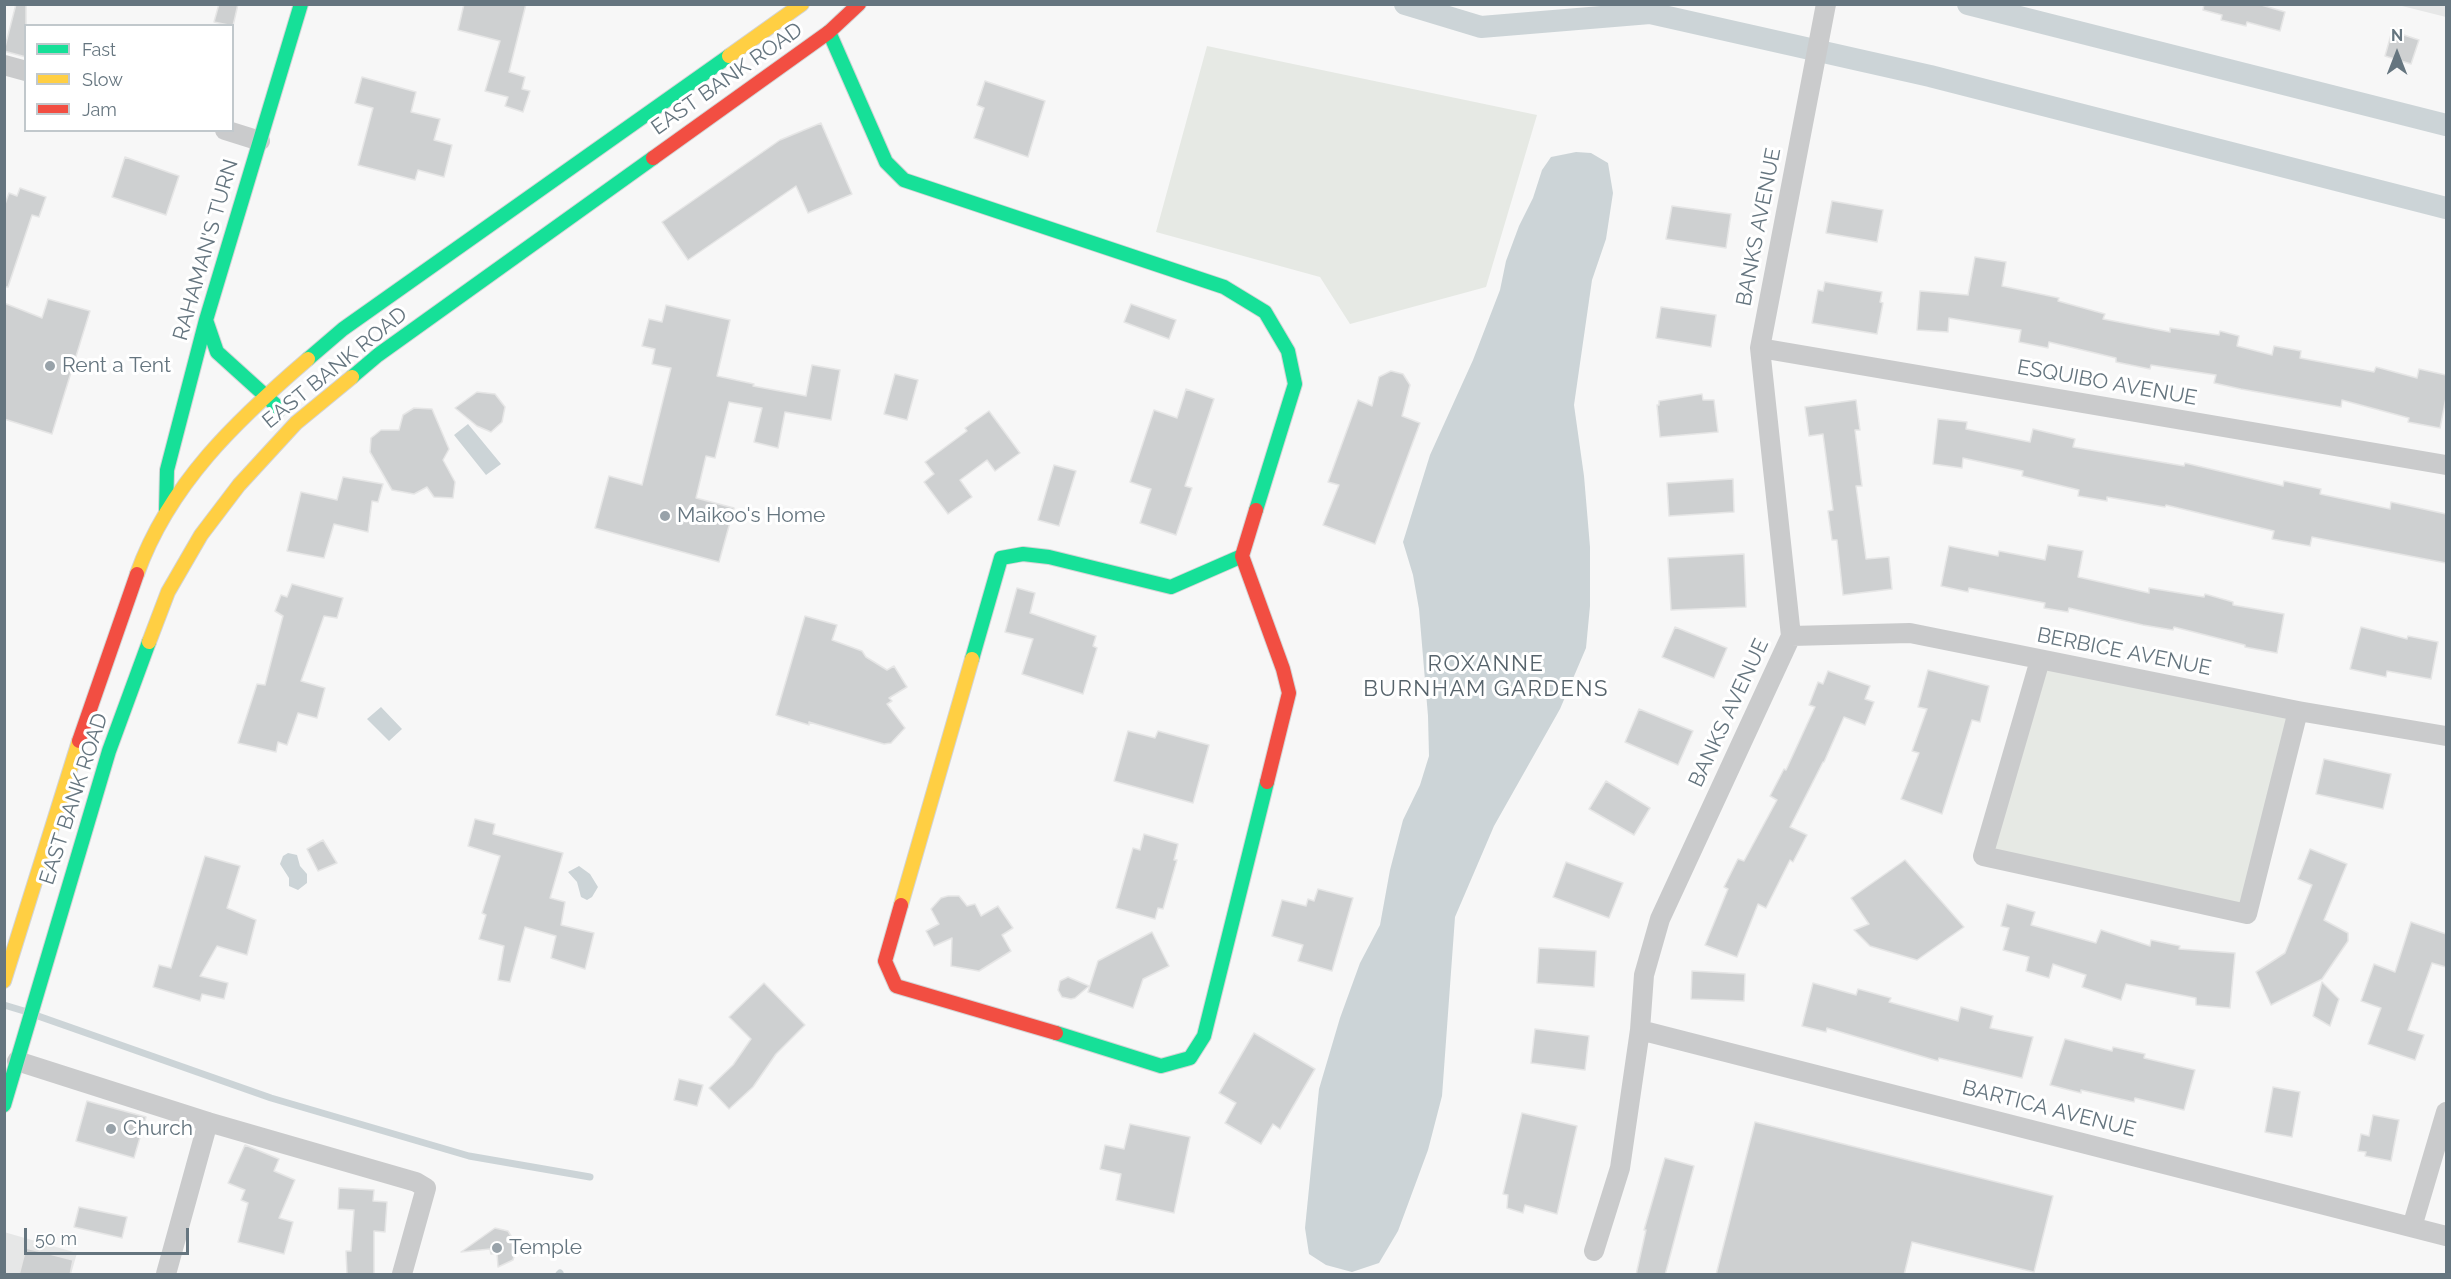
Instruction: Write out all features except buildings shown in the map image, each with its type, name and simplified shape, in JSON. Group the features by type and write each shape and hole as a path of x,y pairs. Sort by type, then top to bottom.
{"main road":[{"name":"RAHAMAN'S TURN","path":"166,510 167,470 206,320 301,4"},
{"name":"EAST BANK ROAD","path":"4,981 110,650 147,547 166,510 205,457 265,396 343,329 802,4"},
{"name":"EAST BANK ROAD","path":"4,1105 109,751 168,592 201,535 226,501 267,452 296,423 378,355 830,32 859,4"},
{"path":"830,32 886,162 904,180 943,195 1224,287 1265,312 1288,351 1296,384 1242,555 1283,669 1289,693 1204,1036 1190,1058 1161,1066 896,986 885,961 1001,558 1023,554 1048,557 1171,587 1242,555"},
{"path":"206,320 217,352 296,423"}],"street":[{"name":"BANKS AVENUE","path":"1594,1251 1620,1168 1640,1030 1644,975 1660,919 1791,636 1760,348 1826,4"},
{"path":"4,65 24,70"},
{"path":"231,132 260,141"},
{"name":"ESQUIBO AVENUE","path":"1760,348 2446,465"},
{"name":"BERBICE AVENUE","path":"1791,636 1910,633 2298,711 2446,736"},
{"path":"2040,660 1983,856 2247,914 2298,711"},
{"name":"BARTICA AVENUE","path":"1640,1030 2446,1236"},
{"path":"19,1053 208,1122 410,1179 426,1188 402,1275"},
{"path":"2412,1227 2446,1112"},
{"path":"166,1275 208,1122"}],"shaded area":[{"path":"2398,5 2446,5 2446,17"},
{"path":"1207,46 1537,115 1486,287 1350,324 1320,277 1156,232"},
{"path":"1576,152 1591,153 1608,163 1613,193 1606,239 1592,280 1574,405 1584,476 1590,547 1590,606 1586,648 1560,709 1494,826 1455,917 1442,1096 1428,1150 1398,1231 1379,1263 1352,1272 1326,1265 1309,1254 1305,1228 1319,1089 1340,1018 1360,963 1380,925 1390,870 1403,820 1420,785 1429,756 1419,609 1413,575 1403,542 1430,455 1473,360 1500,290 1506,261 1519,226 1533,198 1542,170 1551,157"},
{"path":"468,424 501,464 486,475 454,435"},
{"path":"2040,660 2298,711 2247,914 1983,856"},
{"path":"381,707 402,729 389,741 367,719"},
{"path":"288,853 297,855 300,866 307,874 307,883 298,890 289,886 289,878 280,864 283,856"},
{"path":"579,866 590,874 598,887 592,897 587,900 581,897 577,882 568,872"},
{"path":"4,1232 77,1253 71,1274 5,1274"}],"waterway":[{"path":"1405,4 1481,27 1650,13 1930,76 2446,208"},
{"path":"1968,4 2446,125"},
{"path":"4,1005 24,1011"},
{"path":"38,1016 271,1098 469,1156 590,1177"}],"traffic: fast":[{"path":"166,511 167,470 206,320 301,4"},
{"path":"829,32 886,162 904,180 1224,287 1265,312 1288,351 1295,384 1256,510"},
{"path":"308,359 343,329 729,56"},
{"path":"352,377 378,355 653,158"},
{"path":"206,320 217,352 280,409"},
{"path":"972,659 1001,558 1023,554 1049,557 1171,587 1242,556"},
{"path":"4,1105 109,751 149,642"},
{"path":"1056,1033 1161,1066 1190,1058 1204,1036 1267,782"}],"traffic: slow":[{"path":"729,56 802,4"},
{"path":"137,574 167,511 186,483 231,430 308,359"},
{"path":"149,642 168,592 201,535 239,485 296,423 352,377"},
{"path":"901,905 972,659"},
{"path":"4,981 79,741"}],"traffic: jam":[{"path":"653,158 829,32 859,4"},
{"path":"1256,510 1242,556 1283,669 1289,693 1267,782"},
{"path":"79,741 137,574"},
{"path":"901,905 885,961 896,986 1056,1033"}],"place":[{"name":"Rent a Tent","path":"50,366"},
{"name":"Maikoo's Home","path":"665,516"},
{"name":"Church","path":"111,1129"},
{"name":"Temple","path":"497,1248"}],"district":[{"name":"ROXANNE BURNHAM GARDENS","path":"1486,676"}]}
